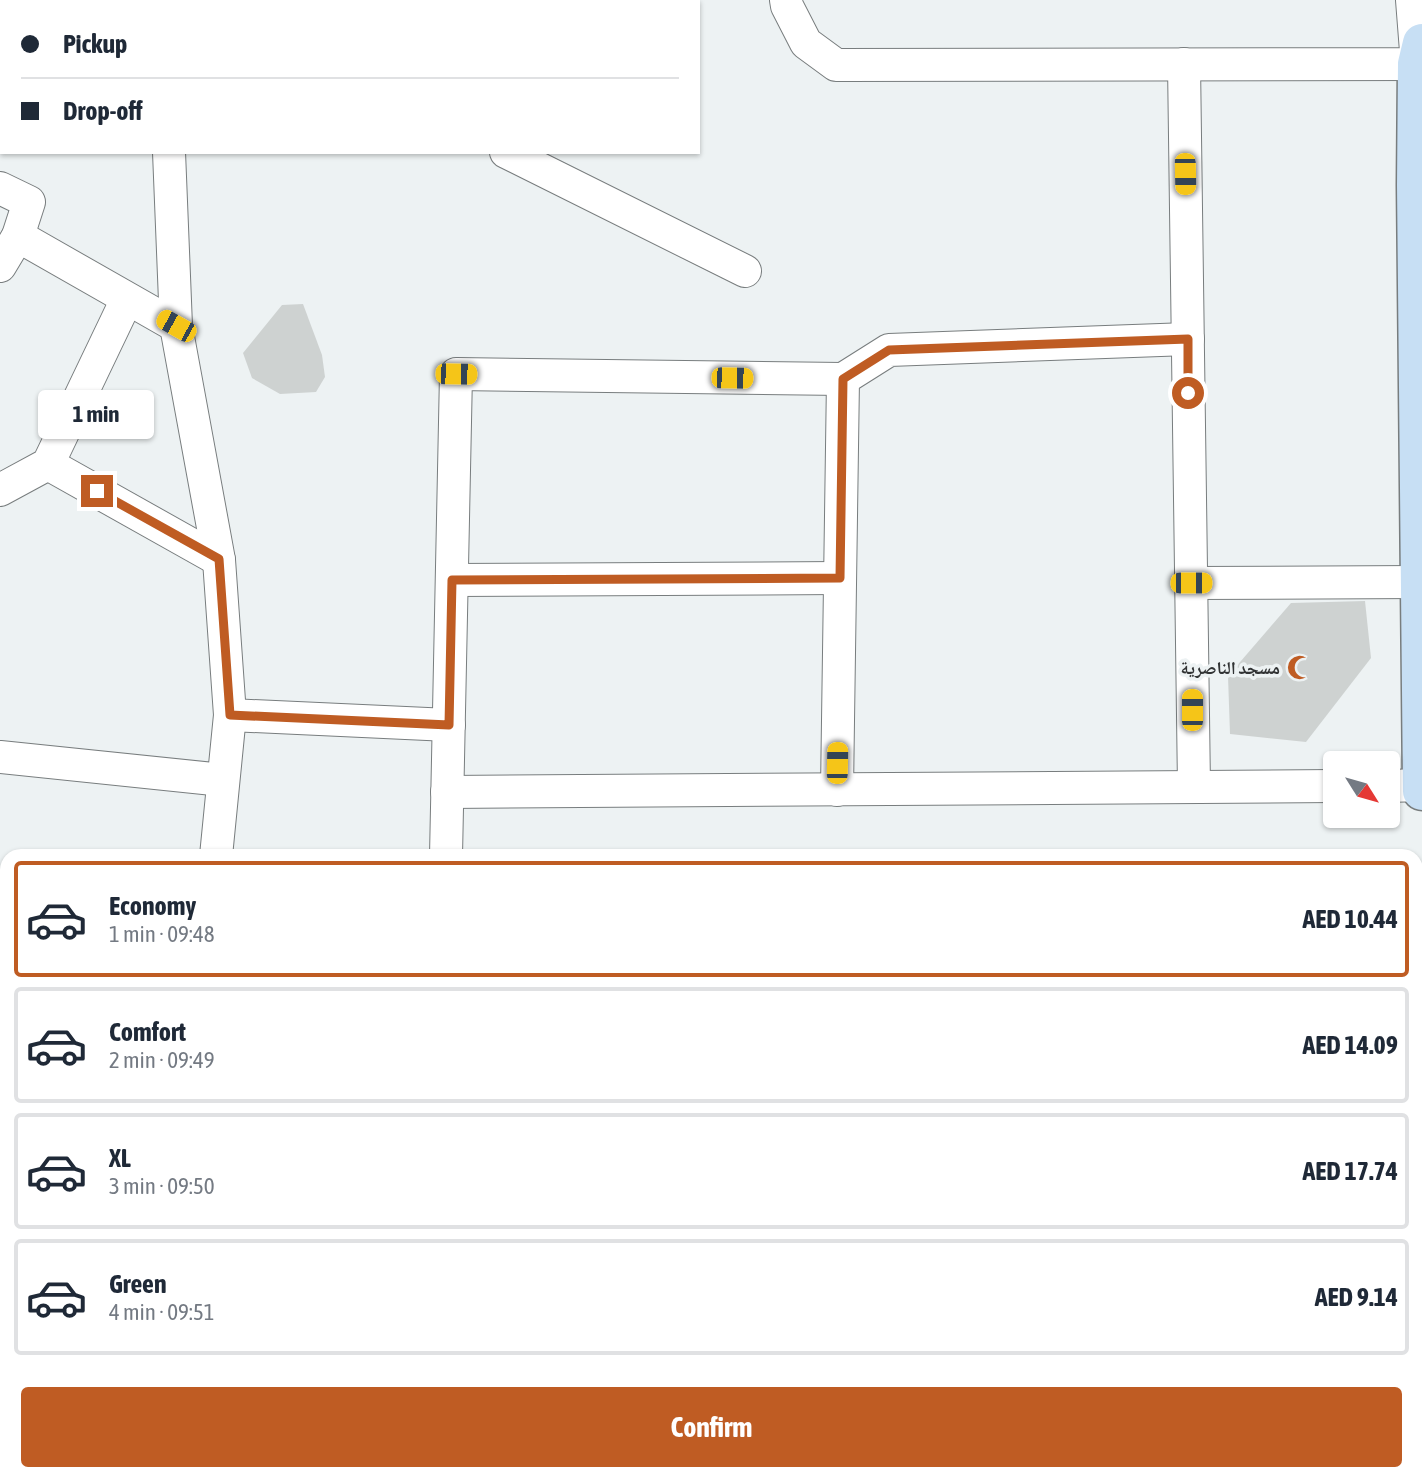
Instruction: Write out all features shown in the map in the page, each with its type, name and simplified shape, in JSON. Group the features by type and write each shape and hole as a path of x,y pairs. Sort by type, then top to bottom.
{"main road":[{"path":"1420,53 1416,199 1422,790"}],"street":[{"path":"786,0 806,43 836,65 1184,64 1420,53 1412,0"},
{"path":"1184,64 1194,787"},
{"path":"169,154 176,326 219,559 230,715 217,849"},
{"path":"510,154 745,271"},
{"path":"0,188 29,202 18,236 0,266"},
{"path":"18,236 176,326"},
{"path":"0,490 48,464 128,299"},
{"path":"446,849 456,374 843,379 889,350 1188,339"},
{"path":"837,790 843,379"},
{"path":"48,464 219,559"},
{"path":"452,580 840,578"},
{"path":"1191,583 1419,582"},
{"path":"230,715 449,725"},
{"path":"0,757 223,780"},
{"path":"1400,786 1422,785"},
{"path":"447,792 1323,786"}],"building":[{"path":"303,304 322,355 325,377 316,392 280,394 252,378 243,353 282,305"},
{"name":"مسجد الناصرية","path":"1365,601 1371,658 1306,742 1230,734 1228,676 1291,603"}],"place":[{"name":"مسجد الناصرية","path":"1300,667"}],"route":[{"path":"97,491 219,559 230,715 449,725 452,580 840,578 843,379 889,350 1188,339 1188,393"}]}
